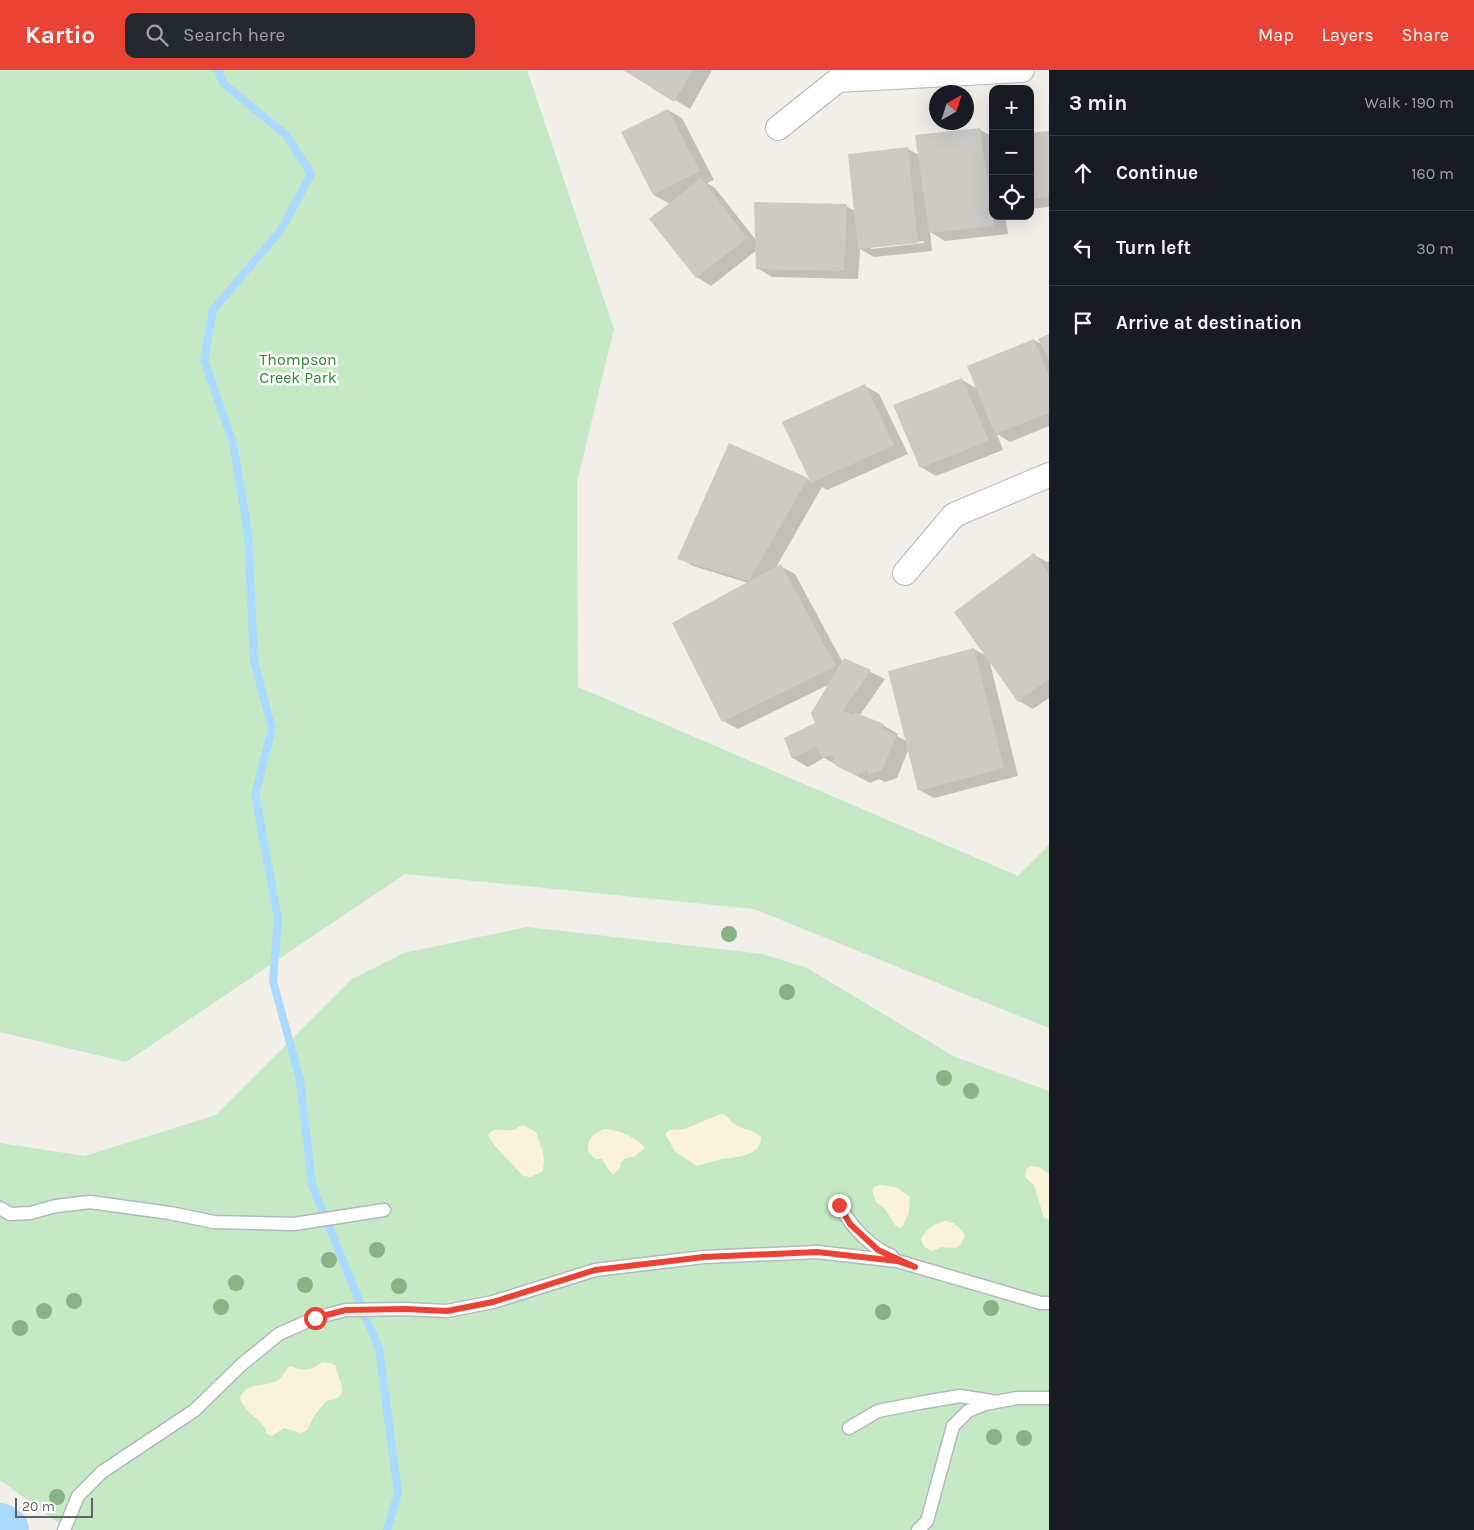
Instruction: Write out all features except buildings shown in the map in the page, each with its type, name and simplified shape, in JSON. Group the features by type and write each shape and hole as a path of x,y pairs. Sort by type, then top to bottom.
{"street":[{"path":"778,128 838,80 1022,70"},
{"path":"905,573 954,515 1049,475"}],"lane":[{"path":"0,1208 10,1214 30,1213 56,1206 90,1202 170,1213 214,1222 294,1224 384,1210"},
{"path":"839,1205 850,1224 878,1250 915,1267"},
{"path":"64,1530 78,1496 102,1472 195,1410 242,1365 280,1334 315,1318 346,1310 447,1311 493,1302 595,1270 704,1257 817,1252 897,1261 1009,1292 1041,1303 1049,1303"},
{"path":"849,1428 878,1411 960,1396 996,1402"},
{"path":"918,1530 927,1521 953,1426 968,1412 985,1404 1017,1398 1049,1398"}],"green space":[{"name":"Thompson Creek Park","path":"0,70 527,70 614,329 577,482 578,687 1018,876 1049,845 1049,1028 754,909 405,874 126,1062 0,1032"},
{"path":"527,927 763,954 807,968 955,1057 1049,1091 1049,1530 68,1530 0,1480 0,1143 85,1156 216,1115 352,979 404,953"}],"sand":[{"path":"721,1114 726,1116 735,1125 754,1132 761,1137 757,1149 746,1155 721,1159 697,1166 674,1151 666,1133 670,1130 684,1129"},
{"path":"523,1125 536,1132 543,1152 543,1171 531,1177 523,1176 495,1146 488,1135 493,1130 513,1130"},
{"path":"605,1129 627,1135 645,1148 634,1157 626,1158 621,1162 620,1169 613,1174 602,1159 596,1159 588,1152 592,1137 597,1132"},
{"path":"1031,1166 1039,1167 1049,1174 1049,1220 1044,1218 1034,1185 1025,1177 1026,1169"},
{"path":"880,1185 896,1187 910,1197 909,1212 903,1226 900,1228 895,1225 885,1209 876,1202 872,1190"},
{"path":"945,1221 959,1227 965,1235 961,1244 956,1248 941,1247 933,1251 927,1248 921,1239 923,1235 930,1227"},
{"path":"323,1362 336,1366 342,1388 340,1396 326,1401 314,1416 307,1430 301,1433 284,1428 272,1436 267,1434 262,1424 243,1404 240,1398 243,1393 252,1387 278,1380 290,1366 307,1370"}],"waterway":[{"path":"218,70 223,83 286,135 311,174 281,230 213,310 204,360 233,443 248,532 254,661 272,729 255,794 278,919 273,981 300,1080 312,1185 379,1349 398,1493 387,1530"},
{"path":"0,1526 6,1530"}],"route":[{"path":"315,1318 346,1310 405,1309 447,1311 493,1302 595,1270 704,1257 817,1252 897,1261 915,1267 878,1250 850,1224 839,1205"}]}
